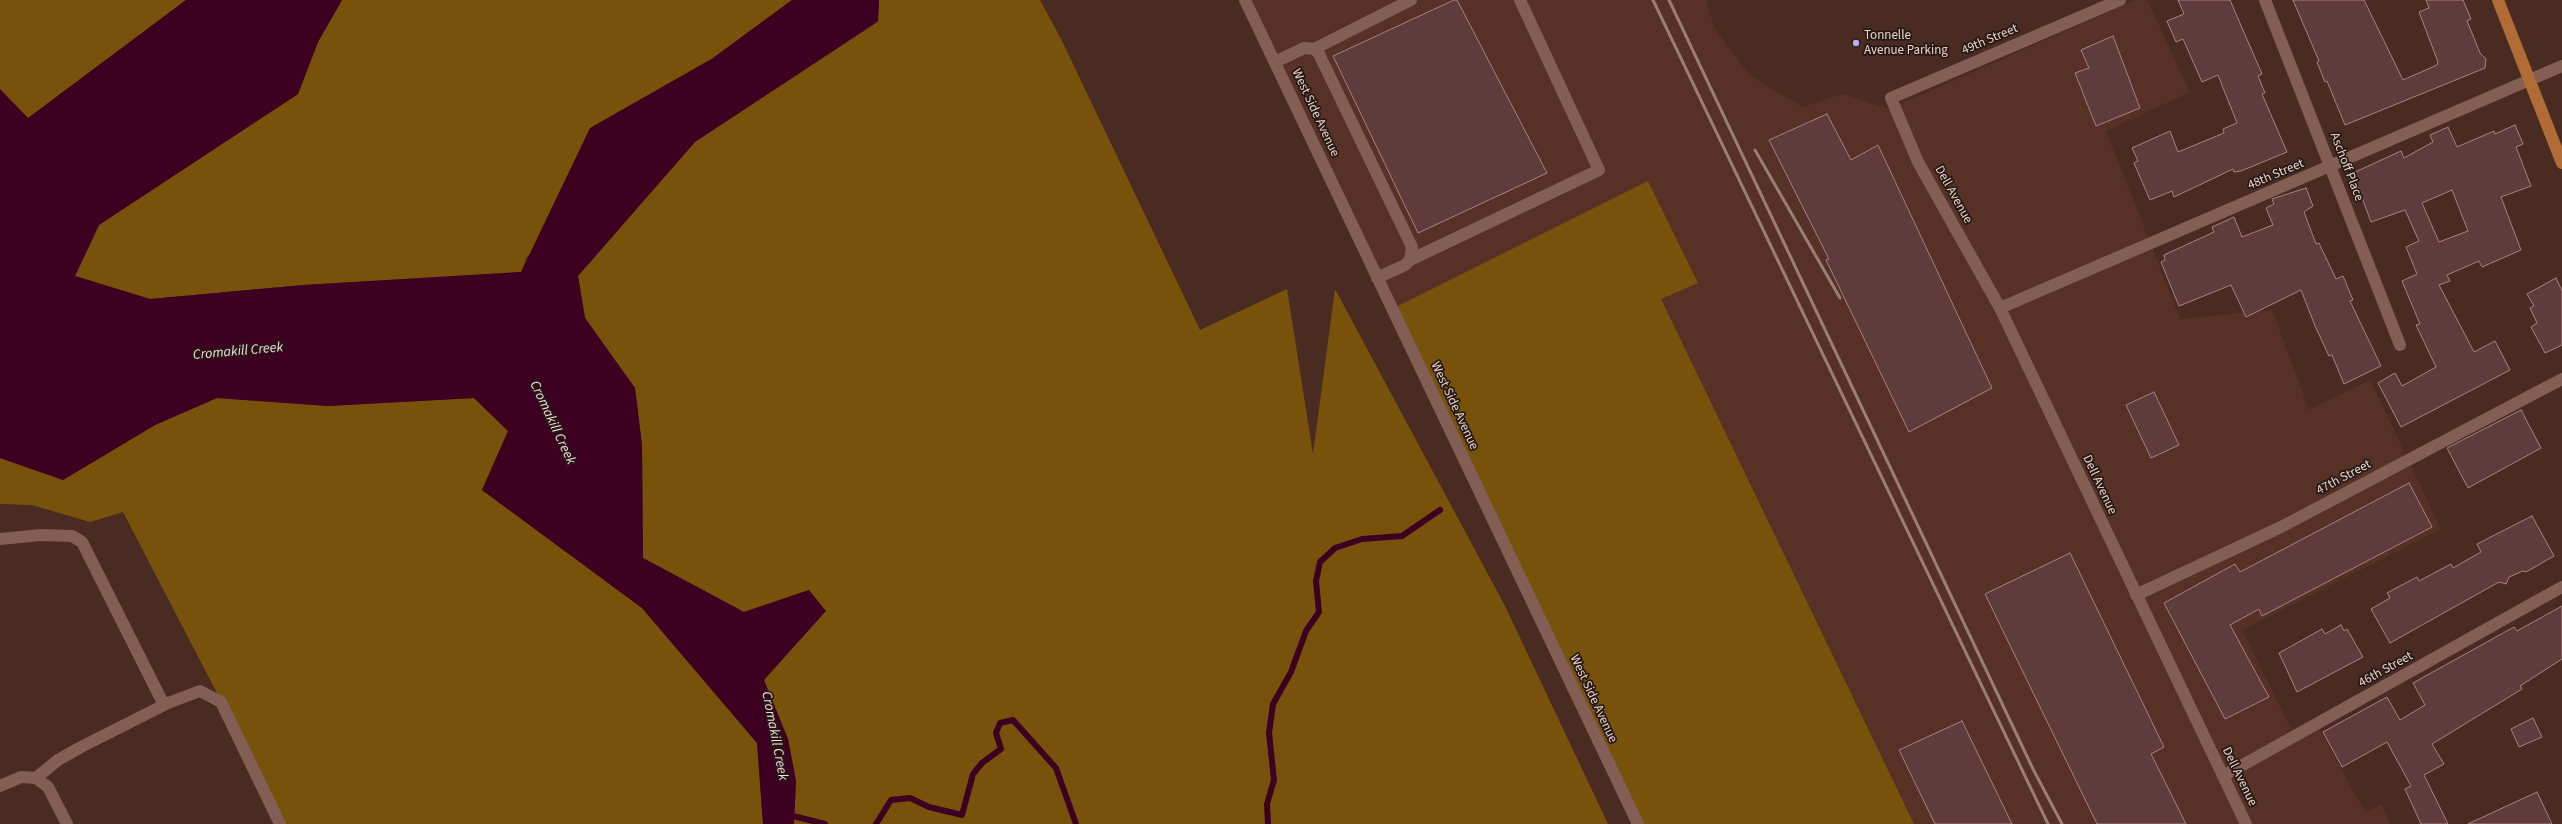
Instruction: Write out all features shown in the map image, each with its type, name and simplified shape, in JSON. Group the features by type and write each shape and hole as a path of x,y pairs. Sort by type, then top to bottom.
{"main road":[{"path":"2498,0 2562,163"}],"street":[{"name":"West Side Avenue","path":"1245,0 1638,824"},
{"path":"1275,62 1304,48 1314,49 1411,0"},
{"path":"1377,278 1405,265 1410,260 1599,170 1520,0"},
{"name":"49th Street","path":"1918,162 1891,98 2120,0"},
{"name":"Aschoff Place","path":"2265,0 2400,345"},
{"path":"1314,49 1412,247 1410,260"},
{"name":"48th Street","path":"2000,308 2562,66"},
{"name":"Dell Avenue","path":"1918,162 2000,308 2246,824"},
{"name":"47th Street","path":"2136,595 2281,527 2562,379"},
{"path":"0,539 41,535 72,536 82,542 164,705"},
{"name":"46th Street","path":"2223,776 2562,588"},
{"path":"36,778 64,756 164,705 200,691 221,702 280,824"},
{"path":"0,786 21,777 36,778 48,787 67,824"}],"shaded area":[{"path":"0,0 186,0 27,119 0,89"},
{"path":"342,0 792,0 713,58 526,258 522,272 303,285 150,299 75,276 99,225 298,94 318,42"},
{"path":"879,0 1040,0 1062,41 1200,330 1287,289 1313,454 1335,289 1505,606 1608,824 794,824 796,781 788,739 763,680 809,590 744,612 643,558 642,445 635,388 585,318 578,276 695,142 878,22"},
{"path":"1244,0 1706,0 1715,29 1749,75 1803,107 1842,94 1889,109 2136,0 2147,0 2190,92 2106,131 2180,319 2272,310 2309,410 2370,380 2441,529 2242,630 2291,729 2319,729 2365,812 2381,804 2390,824 1914,824 1660,298 1698,283 1648,181 1392,309"},
{"path":"1648,181 1698,283 1661,299 1914,824 1638,824 1392,309"},
{"path":"217,398 328,406 474,398 508,431 482,490 642,608 757,743 763,824 285,824 123,512 90,522 32,505 0,504 0,458 63,480 155,425"}],"water":[{"name":"Cromakill Creek","path":"186,0 342,0 318,42 298,94 99,225 75,276 150,299 303,285 521,272 590,128 713,58 792,0 879,0 878,21 695,142 578,276 585,318 635,388 642,445 643,558 744,612 809,590 826,611 764,680 788,739 796,781 794,824 763,824 757,743 642,608 482,490 508,431 474,398 328,406 217,398 155,425 63,480 0,458 0,89 28,118"}],"building":[{"path":"1454,0 1457,0 1547,173 1418,233 1333,56"},
{"path":"2178,0 2230,0 2262,74 2258,76 2265,93 2262,94 2287,152 2241,171 2234,172 2233,169 2174,197 2172,191 2150,200 2134,163 2138,161 2132,148 2170,131 2178,152 2224,133 2223,129 2237,123 2218,75 2202,82 2183,39 2176,42 2167,21 2184,14"},
{"path":"2293,0 2364,0 2403,80 2437,65 2438,62 2419,12 2429,8 2426,0 2463,0 2471,19 2467,21 2480,53 2486,59 2485,68 2345,125 2327,81 2325,82 2317,62 2319,61"},
{"path":"2113,36 2140,108 2096,126 2075,73 2089,68 2081,50"},
{"path":"1827,114 1851,160 1878,145 1992,388 1909,432 1826,260 1829,259 1769,140"},
{"path":"2515,125 2523,144 2516,147 2531,186 2501,197 2521,250 2482,267 2479,261 2447,275 2450,281 2439,285 2474,352 2495,341 2510,370 2401,427 2378,383 2395,373 2402,386 2436,367 2416,325 2420,324 2402,281 2417,274 2406,247 2419,241 2405,210 2371,222 2353,173 2401,151 2404,158 2433,142 2430,135 2448,127 2457,147 2494,131 2495,134","holes":["2452,190 2468,231 2439,242 2422,203"]},
{"path":"2306,188 2313,206 2304,212 2316,244 2319,243 2336,279 2343,276 2353,300 2350,301 2381,366 2344,384 2332,355 2329,356 2315,326 2301,290 2246,317 2231,285 2179,306 2161,262 2165,260 2164,255 2214,232 2212,227 2234,217 2242,237 2273,225 2266,208 2274,204 2272,199"},
{"path":"2556,278 2562,291 2562,345 2545,353 2531,327 2537,323 2530,308 2534,306 2527,294"},
{"path":"2154,392 2179,445 2151,458 2126,405"},
{"path":"2521,410 2541,448 2468,488 2447,448"},
{"path":"2409,483 2432,527 2262,616 2259,609 2230,625 2269,697 2225,719 2164,603 2235,564 2240,572"},
{"path":"2532,516 2554,556 2526,572 2523,571 2509,577 2506,584 2499,582 2390,643 2371,609 2390,598 2387,593 2417,577 2419,581 2451,564 2453,568 2481,552 2477,544"},
{"path":"2070,553 2164,747 2151,754 2186,824 2097,824 1985,594"},
{"path":"2562,606 2562,659 2520,686 2522,689 2432,744 2444,764 2424,775 2448,824 2421,824 2405,789 2411,786 2387,742 2342,767 2323,732 2387,697 2400,720 2425,705 2413,683 2514,627 2517,631"},
{"path":"2341,625 2344,631 2347,629 2363,657 2297,692 2279,653 2322,629 2325,634"},
{"path":"2533,718 2542,737 2519,747 2511,729"},
{"path":"1962,721 2012,824 1935,824 1899,750"},
{"path":"2537,792 2552,824 2468,824"}],"waterway":[{"path":"1268,824 1267,804 1274,780 1269,733 1273,704 1291,672 1306,631 1319,612 1316,581 1320,562 1335,548 1362,539 1402,536 1440,510"},
{"path":"876,824 891,800 910,798 929,807 962,815 973,774 982,763 1001,749 996,733 1000,723 1013,720 1056,768 1076,824"},
{"path":"789,815 825,824"}],"railway":[{"path":"1653,0 2048,824"},
{"path":"1669,0 2033,769 2062,824"},
{"path":"1755,150 1840,298"}],"place":[{"name":"Tonnelle Avenue Parking","path":"1856,43"}]}
